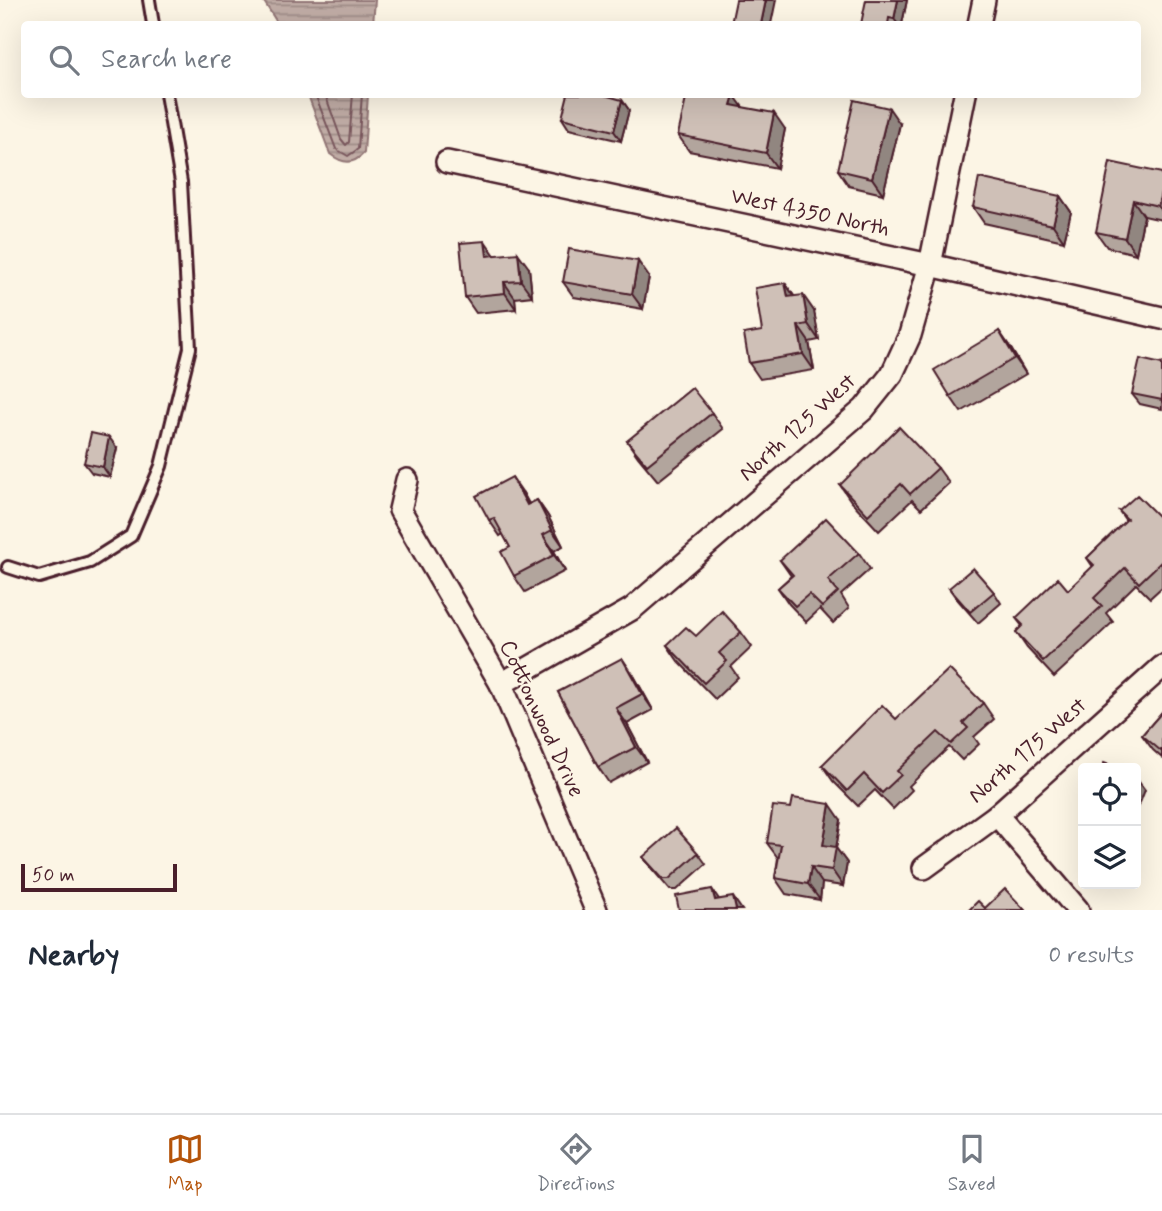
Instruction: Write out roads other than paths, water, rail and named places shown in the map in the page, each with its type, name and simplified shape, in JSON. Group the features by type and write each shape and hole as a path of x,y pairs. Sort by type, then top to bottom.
{"street":[{"path":"980,21 984,0"},
{"name":"North 125 West","path":"501,684 632,608 863,410 892,374 910,335 930,265 964,98"},
{"name":"West 4350 North","path":"447,162 930,265 1162,318"},
{"name":"Cottonwood Drive","path":"407,480 400,510 501,684 596,910"},
{"name":"North 175 West","path":"924,868 997,815 1162,667"},
{"path":"997,815 1078,910"}],"lane":[{"path":"149,0 152,21"},
{"path":"8,568 39,577 90,562 131,536 161,466 190,348 181,183 167,98"}],"water":[{"path":"263,0 375,0 373,21 276,21"},
{"path":"309,98 368,98 364,153 356,160 348,162 330,154"}]}
